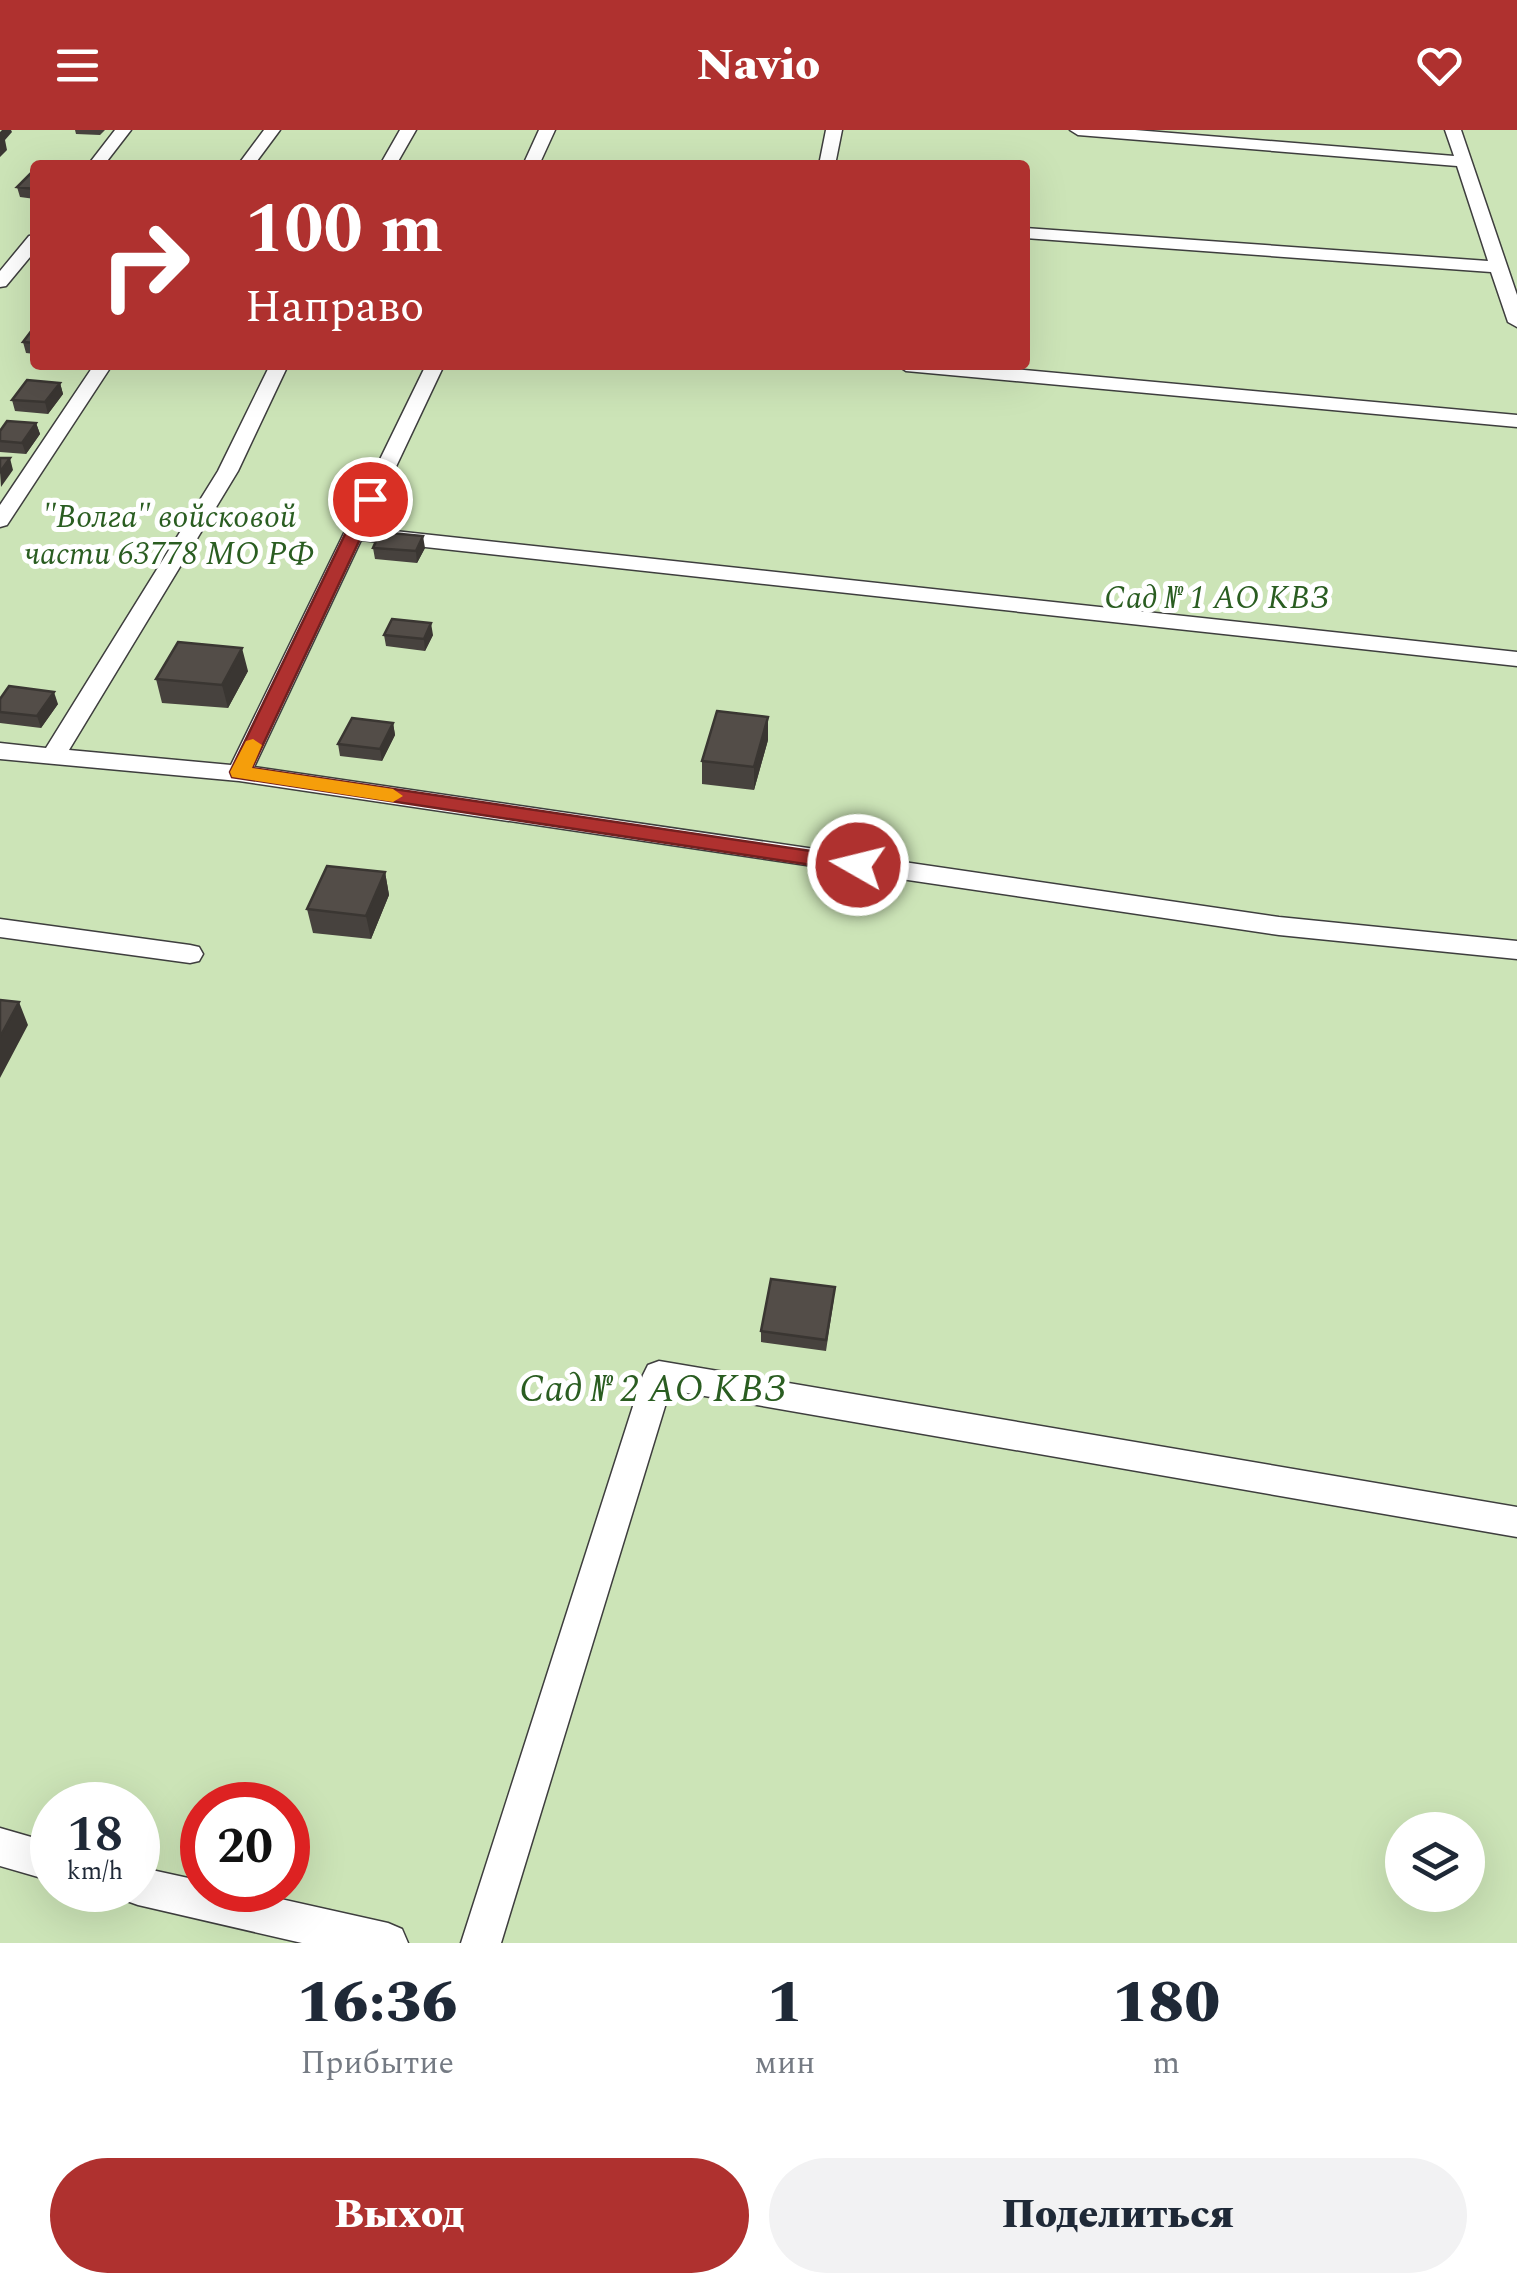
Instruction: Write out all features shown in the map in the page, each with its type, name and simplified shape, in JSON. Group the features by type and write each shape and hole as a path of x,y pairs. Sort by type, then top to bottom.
{"lane":[{"path":"100,160 123,130"},
{"path":"250,160 272,130"},
{"path":"391,160 408,130"},
{"path":"532,160 547,130"},
{"path":"828,160 834,130"},
{"path":"1078,130 1464,162"},
{"path":"1453,130 1517,322"},
{"path":"1030,233 1499,267"},
{"path":"0,282 30,246"},
{"path":"0,521 100,370"},
{"path":"52,758 228,471 277,370"},
{"path":"240,772 433,370"},
{"path":"961,370 1517,421"},
{"path":"354,532 1517,660"},
{"path":"0,751 240,772 1280,926 1517,950"},
{"path":"0,928 190,954"},
{"path":"481,1943 659,1374 1517,1522"},
{"path":"0,1846 30,1855"},
{"path":"160,1891 388,1943"}],"green space":[{"name":"Сад № 2 АО КВЗ","path":"0,130 1517,130 1517,1943 0,1943"}],"building":[{"path":"30,174 30,188 17,187"},
{"path":"27,380 60,383 45,402 12,400"},
{"path":"7,421 36,423 22,443 0,441 0,431"},
{"path":"0,458 10,458 0,472"},
{"path":"380,532 423,536 416,551 373,548"},
{"path":"392,619 431,623 424,639 384,635"},
{"path":"178,642 242,648 222,685 156,679"},
{"path":"9,686 54,692 37,716 0,712 0,699"},
{"path":"717,711 768,717 754,767 702,761"},
{"path":"352,718 393,723 380,749 338,744"},
{"path":"327,866 385,872 366,916 307,909"},
{"path":"0,1000 19,1002 0,1037"},
{"path":"771,1279 835,1287 826,1340 761,1331"}],"slow traffic":[{"path":"253,745 240,772 393,796"}],"route":[{"path":"370,499 240,772 858,865"}],"park label":[{"name":"\"Волга\" войсковой части 63778 МО РФ","path":"169,534"},
{"name":"Сад № 1 АО КВЗ","path":"1217,597"}]}
